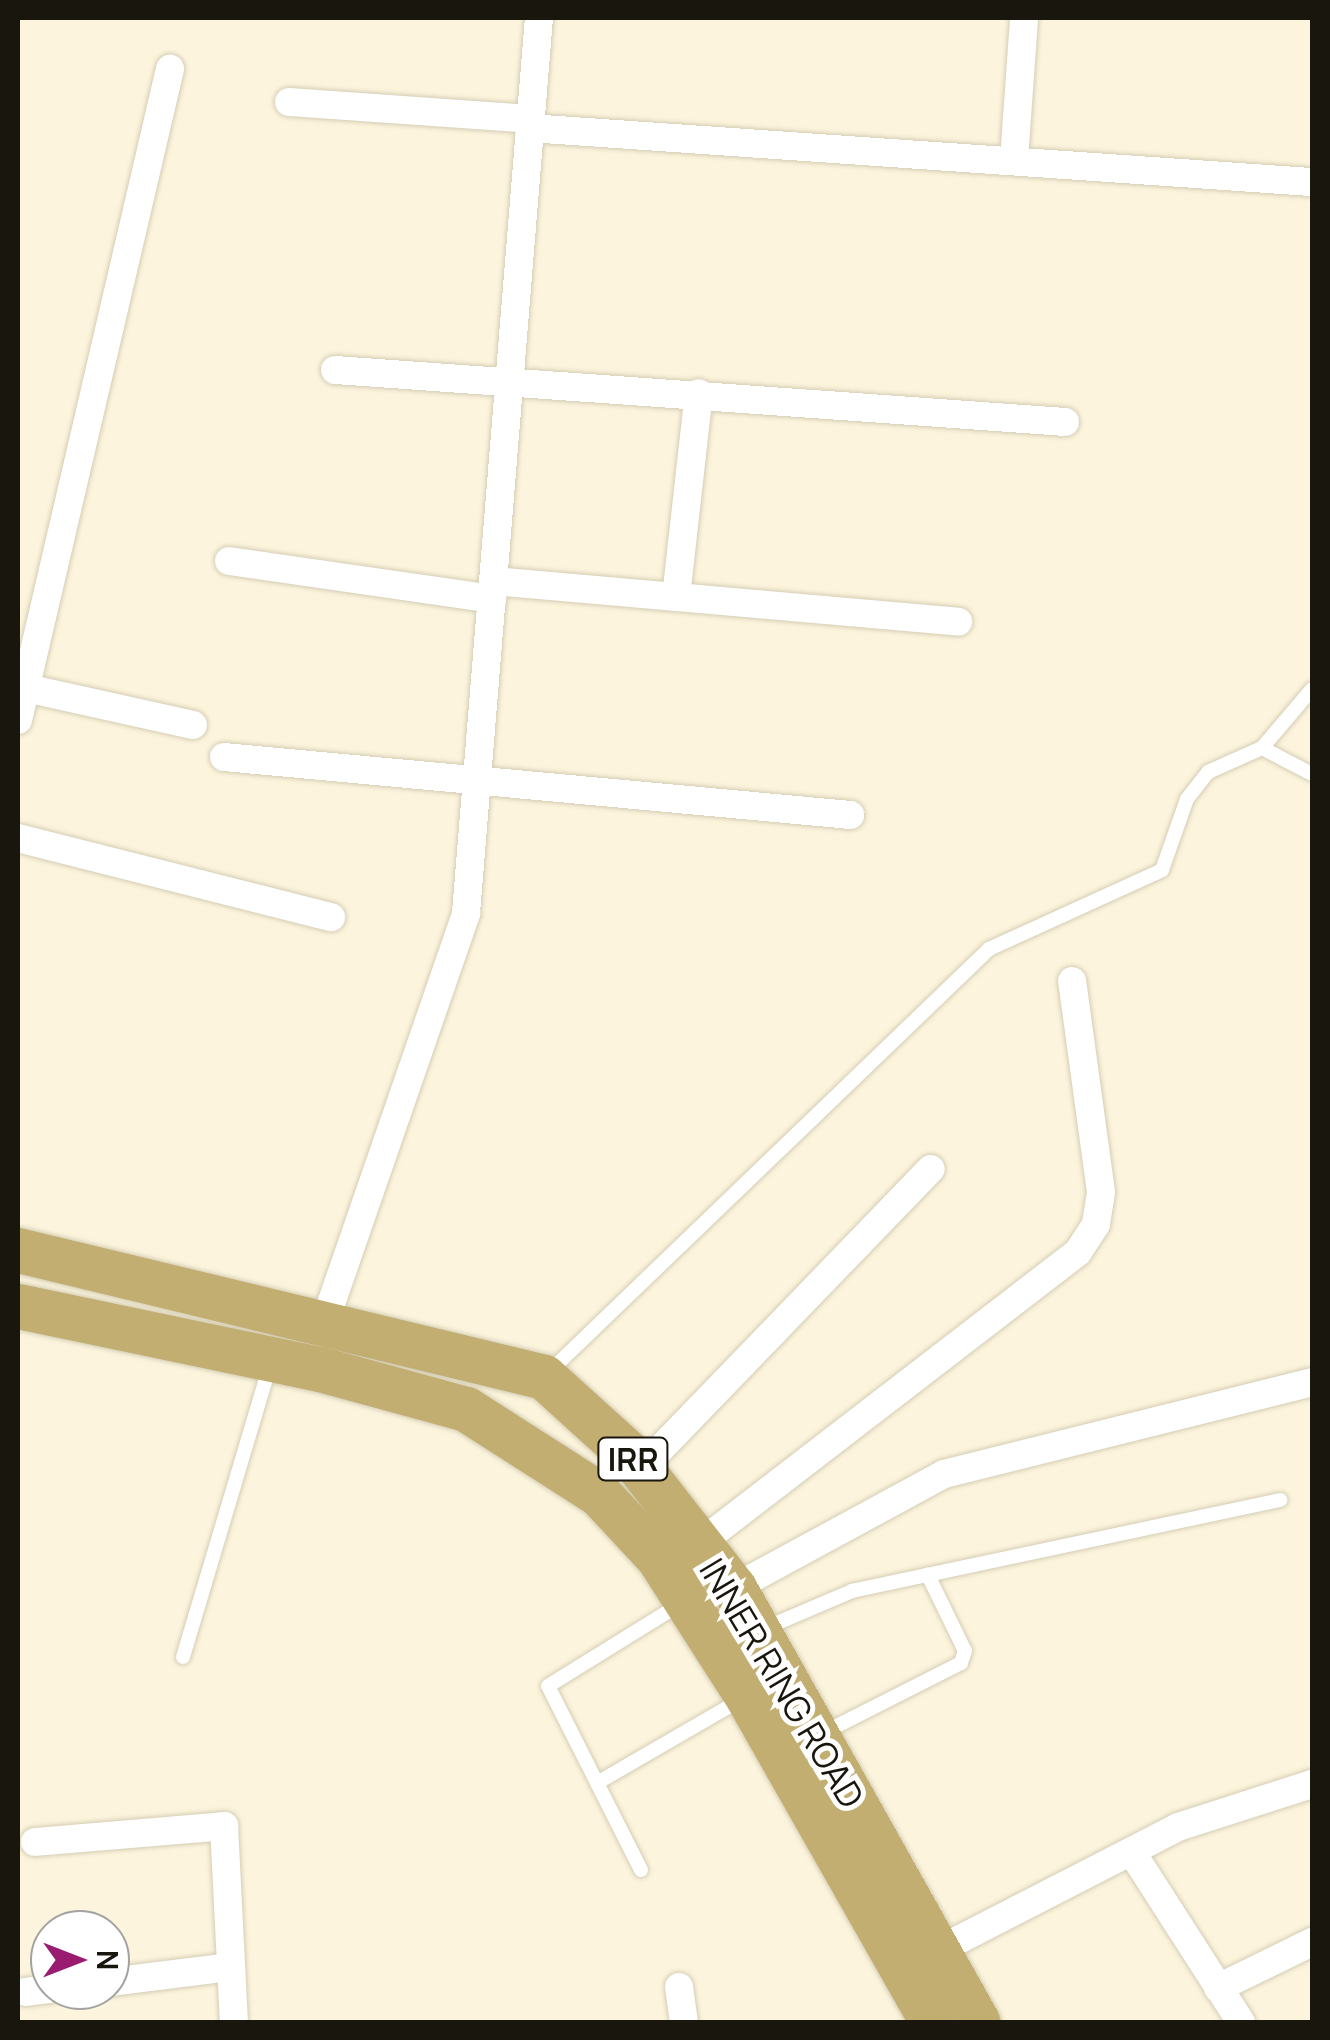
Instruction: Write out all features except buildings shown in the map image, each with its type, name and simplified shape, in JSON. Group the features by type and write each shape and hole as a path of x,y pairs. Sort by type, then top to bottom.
{"highway":[{"name":"INNER RING ROAD","path":"18,1250 544,1377 642,1469 734,1588 978,2022"},
{"name":"INNER RING ROAD","path":"18,1306 430,1398 510,1432 600,1494 687,1600 748,1696 932,2022"}],"street":[{"path":"324,1324 466,913 521,279 539,18"},
{"path":"1014,160 1024,18"},
{"path":"18,720 112,336 170,69"},
{"path":"289,102 530,124 1312,182"},
{"path":"335,370 510,378 1065,422"},
{"path":"676,597 699,392"},
{"path":"229,561 492,590 676,597 958,622"},
{"path":"26,688 193,725"},
{"path":"224,757 850,815"},
{"path":"18,838 331,918"},
{"path":"699,1544 1078,1252 1096,1224 1101,1192 1072,981"},
{"path":"642,1469 931,1170"},
{"path":"734,1588 944,1474 1312,1382"},
{"path":"937,1952 1217,1811 1312,1784"},
{"path":"35,1842 224,1826 234,2022"},
{"path":"1134,1854 1241,2022"},
{"path":"1218,1988 1312,1942"},
{"path":"130,1980 231,1967"},
{"path":"679,1987 684,2022"}],"lane":[{"path":"544,1377 990,949 1151,878 1168,861 1187,799 1208,772 1262,748 1312,688"},
{"path":"1262,748 1312,774"},
{"path":"183,1657 271,1360"},
{"path":"758,1631 852,1591 1280,1500"},
{"path":"816,1736 961,1663 965,1651 928,1574"},
{"path":"641,1870 548,1686 687,1600"},
{"path":"596,1782 748,1696"}]}
